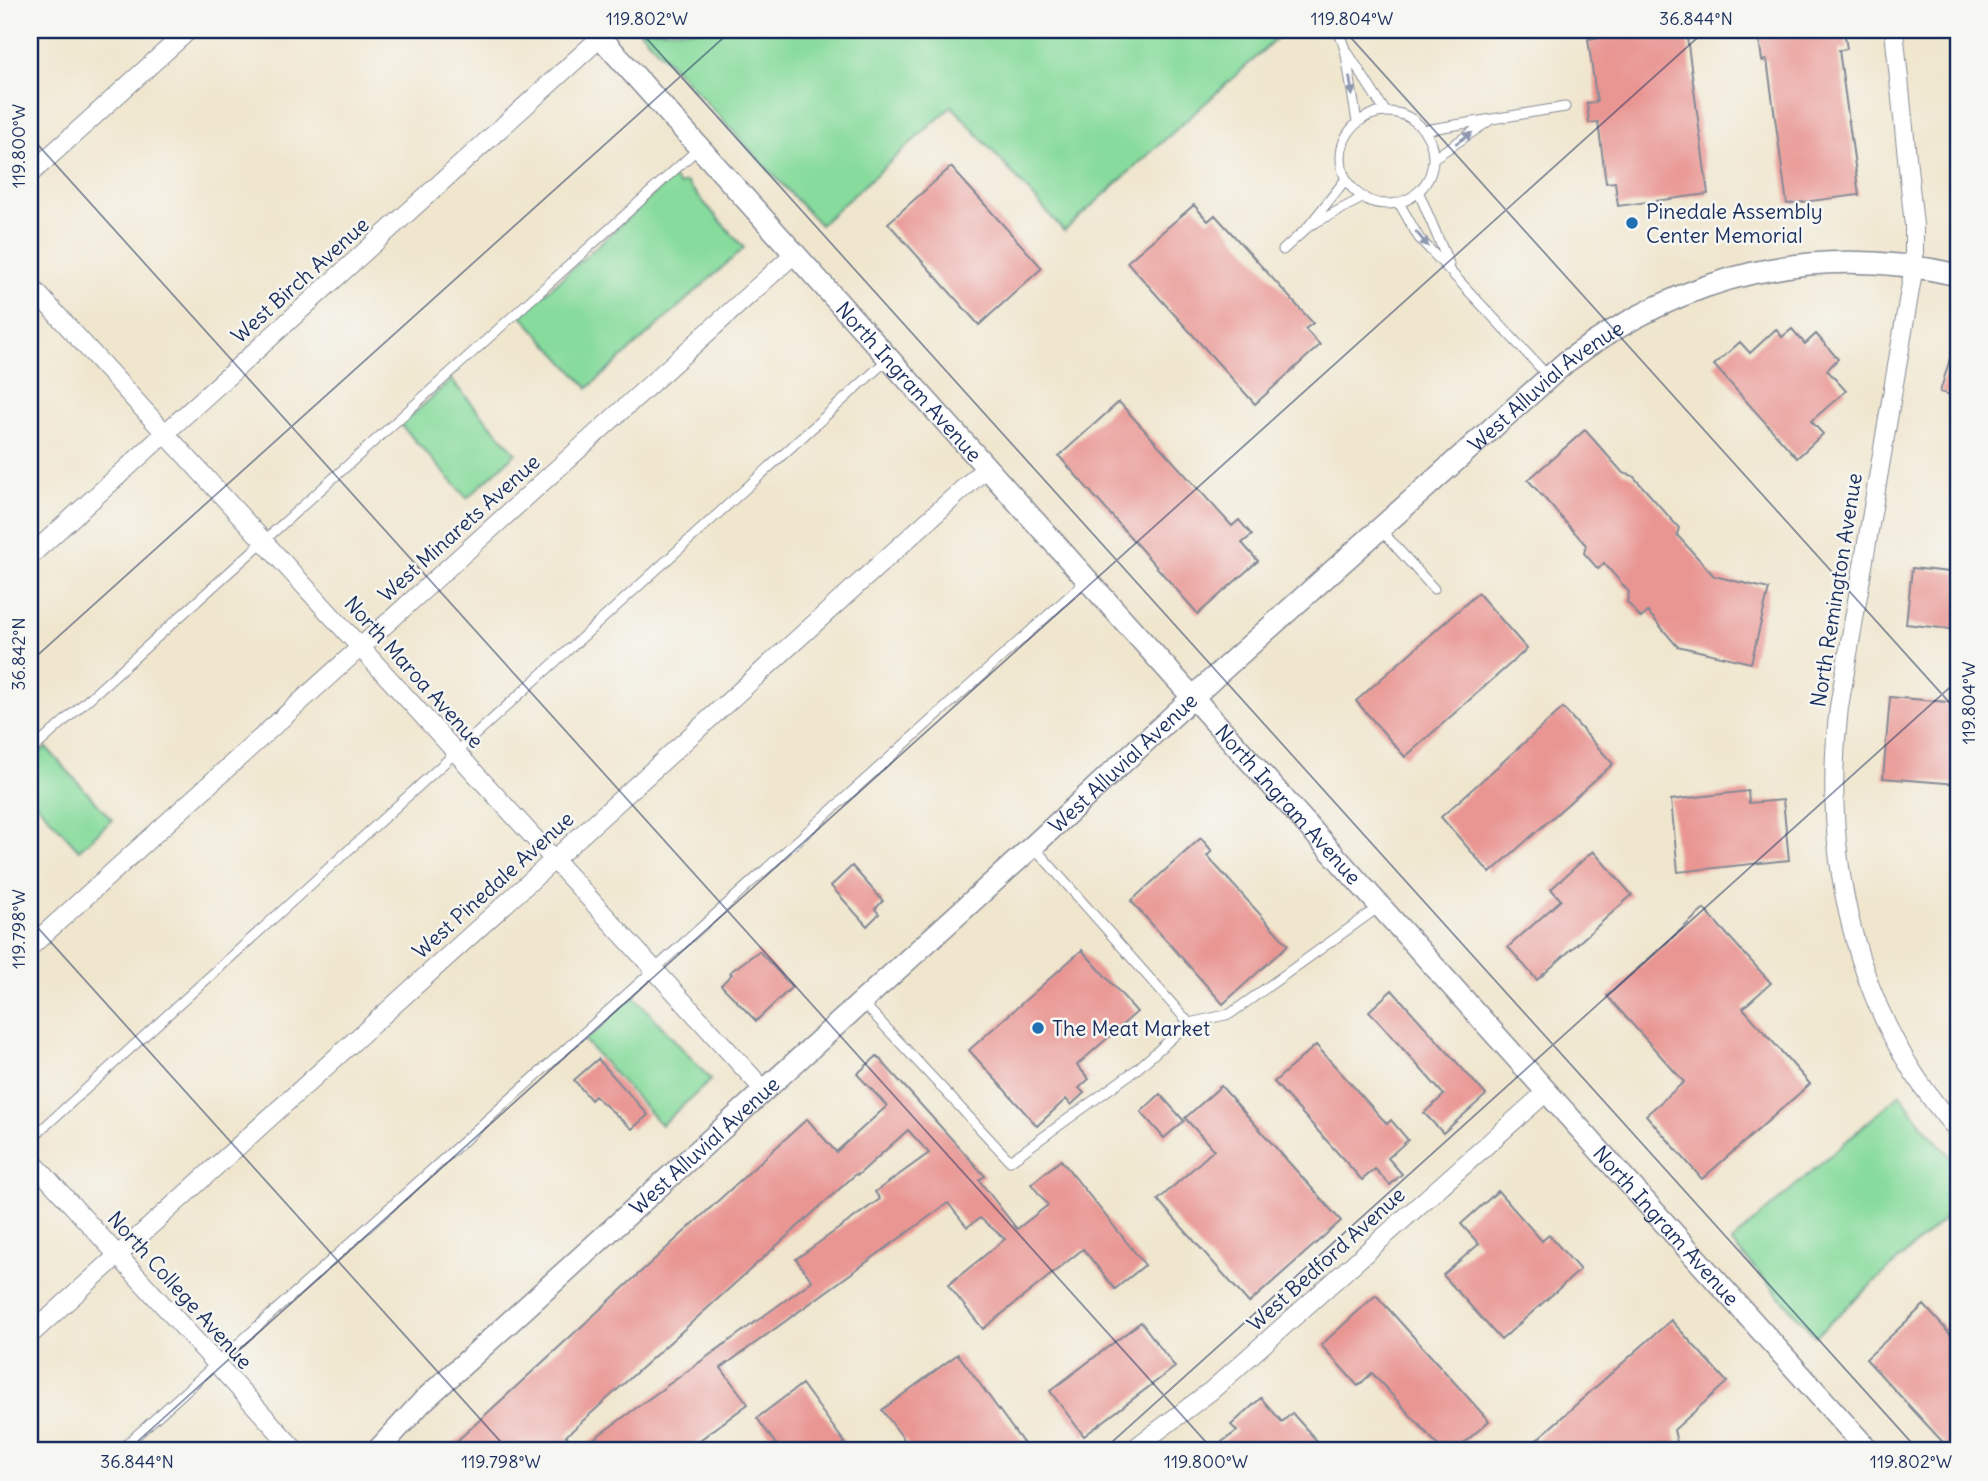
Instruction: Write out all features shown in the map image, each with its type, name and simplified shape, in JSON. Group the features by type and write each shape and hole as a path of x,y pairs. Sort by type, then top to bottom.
{"street":[{"path":"30,174 189,30"},
{"name":"North Remington Avenue","path":"1894,30 1914,226 1914,266 1839,707 1833,772 1834,820 1842,894 1874,994 1914,1070 1958,1131"},
{"name":"North Ingram Avenue","path":"598,33 1545,1093 1869,1451"},
{"name":"West Birch Avenue","path":"30,556 598,33"},
{"name":"West Minarets Avenue","path":"30,947 794,254"},
{"name":"West Alluvial Avenue","path":"377,1451 423,1401 1033,846 1192,697 1548,376 1624,322 1662,303 1715,282 1780,267 1818,262 1914,266 1958,275"},
{"name":"North Maroa Avenue","path":"30,285 764,1090"},
{"name":"West Pinedale Avenue","path":"30,1335 986,468"},
{"name":"West Bedford Avenue","path":"1131,1451 1212,1391 1545,1093"},
{"name":"North College Avenue","path":"30,1159 296,1451"}],"lane":[{"path":"1338,30 1345,49 1357,122"},
{"path":"1345,49 1385,111"},
{"path":"1425,130 1565,107"},
{"path":"1385,111 1407,116 1425,130 1434,158 1432,173 1419,192 1399,203 1383,204 1364,197 1346,179 1341,164 1341,149 1347,134 1357,122 1370,114 1385,111"},
{"path":"1434,158 1493,118"},
{"path":"30,752 699,148"},
{"path":"1283,250 1308,227 1346,179"},
{"path":"1419,192 1451,269"},
{"path":"1308,227 1364,197"},
{"path":"1399,203 1419,238 1451,269 1548,376"},
{"path":"30,1140 888,359"},
{"path":"1379,528 1434,589"},
{"path":"119,1451 1087,580"},
{"path":"1033,846 1189,1023"},
{"path":"861,1002 1010,1161 1137,1069 1189,1023 1230,1014 1379,907"}],"green space":[{"path":"639,30 1286,30 1064,231 952,106 820,225"},
{"path":"673,177 679,185 686,182 744,248 588,388 521,315"},
{"path":"451,380 516,453 467,498 401,425"},
{"path":"46,747 112,820 79,850 30,796 30,762"},
{"path":"632,994 711,1080 661,1125 583,1039"},
{"path":"1900,1094 1922,1125 1958,1165 1958,1206 1815,1336 1731,1242"}],"building":[{"path":"1598,30 1686,30 1708,194 1618,206 1615,182 1606,183 1598,122 1589,123 1587,103 1597,102 1588,39 1599,37"},
{"path":"1758,30 1844,30 1847,49 1839,50 1859,195 1787,204 1767,60 1762,61"},
{"path":"951,167 1042,268 979,325 888,223"},
{"path":"1194,205 1208,221 1215,215 1313,323 1305,329 1320,345 1255,404 1127,262"},
{"path":"1776,329 1782,337 1792,329 1805,344 1816,334 1838,359 1827,370 1846,391 1811,421 1823,434 1797,458 1714,365 1740,342 1750,353"},
{"path":"1954,345 1958,346 1958,397 1940,392"},
{"path":"1119,402 1232,526 1239,520 1252,535 1242,543 1258,561 1198,614 1059,456"},
{"path":"1585,430 1623,473 1633,476 1679,528 1677,535 1714,576 1769,589 1751,663 1677,646 1648,612 1641,618 1627,602 1629,592 1604,563 1598,569 1584,553 1586,545 1528,480"},
{"path":"1912,568 1958,573 1958,630 1906,624"},
{"path":"1478,593 1527,649 1405,757 1356,701"},
{"path":"1890,697 1958,703 1958,784 1883,778"},
{"path":"1563,708 1613,764 1490,873 1441,817"},
{"path":"1748,791 1749,803 1783,800 1789,860 1678,872 1671,800"},
{"path":"1201,838 1212,851 1207,856 1288,945 1223,1004 1131,901"},
{"path":"1593,851 1632,895 1537,980 1508,947 1561,900 1551,889"},
{"path":"852,866 883,901 875,909 879,914 867,926 831,886"},
{"path":"1704,909 1771,983 1743,1008 1810,1084 1702,1179 1646,1115 1684,1082 1607,996"},
{"path":"1082,950 1137,1012 1077,1065 1089,1079 1079,1088 1084,1093 1071,1105 1066,1099 1037,1126 969,1050"},
{"path":"759,951 792,987 756,1021 721,985 732,974 730,972"},
{"path":"1392,990 1486,1095 1443,1133 1424,1113 1444,1095 1369,1011"},
{"path":"1316,1045 1387,1124 1391,1120 1408,1140 1388,1158 1402,1174 1390,1185 1375,1169 1362,1180 1274,1082"},
{"path":"877,1056 985,1176 979,1180 1017,1229 1048,1205 1031,1184 1061,1160 1145,1265 1115,1289 1083,1249 983,1329 948,1285 1005,1239 980,1218 967,1227 948,1203 721,1368 748,1404 685,1451 446,1451 807,1119 836,1152 887,1106 857,1074","holes":["908,1130 929,1153 875,1192 880,1199 796,1259 812,1281 578,1450 566,1436"]},
{"path":"598,1059 648,1115 632,1129 595,1096 591,1100 574,1080"},
{"path":"1221,1086 1341,1221 1249,1303 1158,1200 1214,1150 1185,1118"},
{"path":"1160,1094 1184,1121 1164,1138 1141,1112"},
{"path":"1498,1191 1542,1241 1549,1235 1580,1270 1501,1340 1443,1275 1479,1244 1461,1224"},
{"path":"1376,1295 1489,1421 1455,1451 1443,1451 1372,1373 1358,1386 1321,1345"},
{"path":"1924,1305 1958,1343 1958,1451 1951,1451 1866,1359"},
{"path":"1671,1320 1727,1382 1674,1430 1679,1451 1524,1451"},
{"path":"1141,1322 1175,1367 1084,1436 1050,1391"},
{"path":"958,1354 1029,1451 913,1451 882,1410"},
{"path":"802,1384 845,1443 835,1451 781,1451 757,1418"},
{"path":"1261,1398 1282,1422 1292,1413 1326,1451 1209,1451 1237,1431 1231,1425"}],"place":[{"name":"Pinedale Assembly Center Memorial","path":"1632,223"},
{"name":"The Meat Market","path":"1038,1028"}]}
